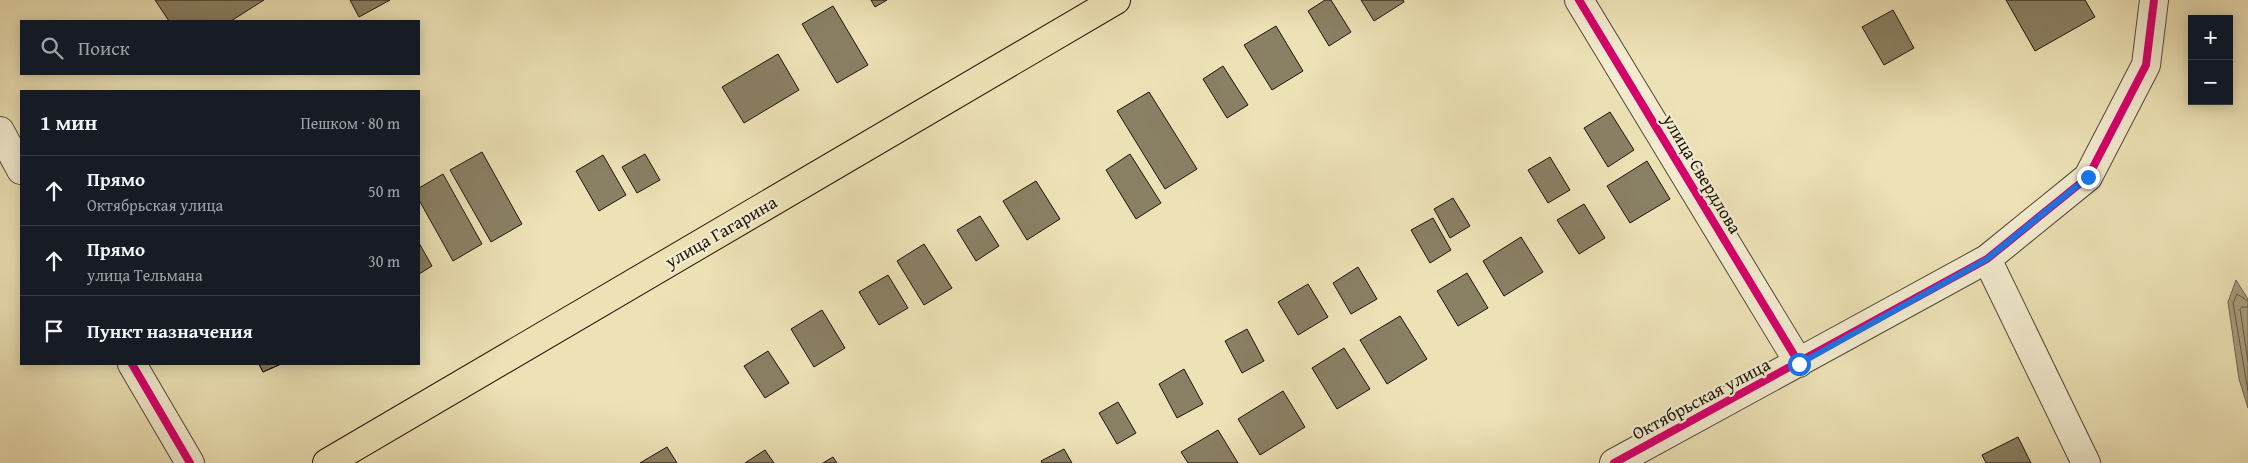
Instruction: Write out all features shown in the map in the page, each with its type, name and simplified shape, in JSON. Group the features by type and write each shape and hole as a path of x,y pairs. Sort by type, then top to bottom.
{"main road":[{"name":"улица Гагарина","path":"332,462 1116,0"}],"street":[{"name":"улица Свердлова","path":"1580,0 1799,364"},
{"name":"Октябрьская улица","path":"1614,463 1799,364 1987,259 2088,177 2146,65 2154,0"},
{"path":"0,130 20,168"},
{"path":"1987,259 2086,463"},
{"path":"133,365 190,463"}],"water":[{"path":"2236,280 2248,299 2248,408 2239,379 2228,302"}],"building":[{"path":"155,0 264,0 233,20 168,20"},
{"path":"350,0 390,0 359,17"},
{"path":"871,0 887,0 875,7"},
{"path":"1325,0 1331,0 1351,32 1329,46 1308,11"},
{"path":"1361,0 1403,0 1404,2 1374,21"},
{"path":"2006,0 2085,0 2095,17 2035,51"},
{"path":"833,6 868,65 837,83 802,24"},
{"path":"1893,10 1914,48 1884,65 1862,27"},
{"path":"1276,26 1303,71 1272,90 1244,45"},
{"path":"778,54 799,90 744,123 722,87"},
{"path":"1223,66 1248,105 1227,118 1203,79"},
{"path":"1149,92 1197,169 1165,189 1117,111"},
{"path":"1610,112 1634,150 1608,167 1584,128"},
{"path":"482,152 522,224 491,242 450,170"},
{"path":"645,154 660,180 637,193 622,167"},
{"path":"1130,154 1161,203 1136,219 1106,170"},
{"path":"603,155 626,195 599,211 576,171"},
{"path":"1550,157 1570,190 1548,203 1528,170"},
{"path":"1647,161 1670,199 1630,223 1607,186"},
{"path":"443,174 482,244 453,261 420,202 420,187"},
{"path":"1036,181 1060,219 1027,240 1003,201"},
{"path":"1453,198 1470,226 1450,238 1434,209"},
{"path":"1584,204 1605,238 1579,254 1557,220"},
{"path":"980,216 999,246 976,261 957,230"},
{"path":"1433,218 1451,250 1430,263 1411,230"},
{"path":"1521,237 1543,272 1504,296 1483,261"},
{"path":"924,244 952,288 924,305 897,261"},
{"path":"420,245 432,266 420,273"},
{"path":"1358,267 1377,299 1351,314 1333,283"},
{"path":"1467,273 1488,308 1458,326 1437,291"},
{"path":"888,275 908,308 879,325 859,292"},
{"path":"1308,284 1328,317 1298,335 1278,302"},
{"path":"822,310 845,348 814,367 791,329"},
{"path":"1400,316 1427,359 1387,384 1360,340"},
{"path":"1247,329 1264,361 1242,373 1225,341"},
{"path":"1344,348 1370,389 1337,409 1312,368"},
{"path":"768,351 789,383 765,398 744,366"},
{"path":"260,365 279,365 263,372"},
{"path":"260,365 279,365 263,372"},
{"path":"1184,369 1203,404 1177,418 1159,384"},
{"path":"1283,391 1305,427 1260,455 1238,419"},
{"path":"1118,402 1136,433 1117,444 1099,413"},
{"path":"1218,430 1238,463 1188,463 1181,452"},
{"path":"2018,437 2031,463 1986,463 1982,455"},
{"path":"667,447 677,463 640,463"},
{"path":"1064,449 1072,463 1042,463 1041,461"},
{"path":"765,450 774,463 745,463"},
{"path":"833,457 837,463 823,463"}],"cycle path":[{"path":"1579,0 1799,363"},
{"path":"1614,463 1987,259 2088,177 2146,65 2154,0"},
{"path":"133,365 190,463"}],"route":[{"path":"1799,364 1987,259 2088,177"}]}
